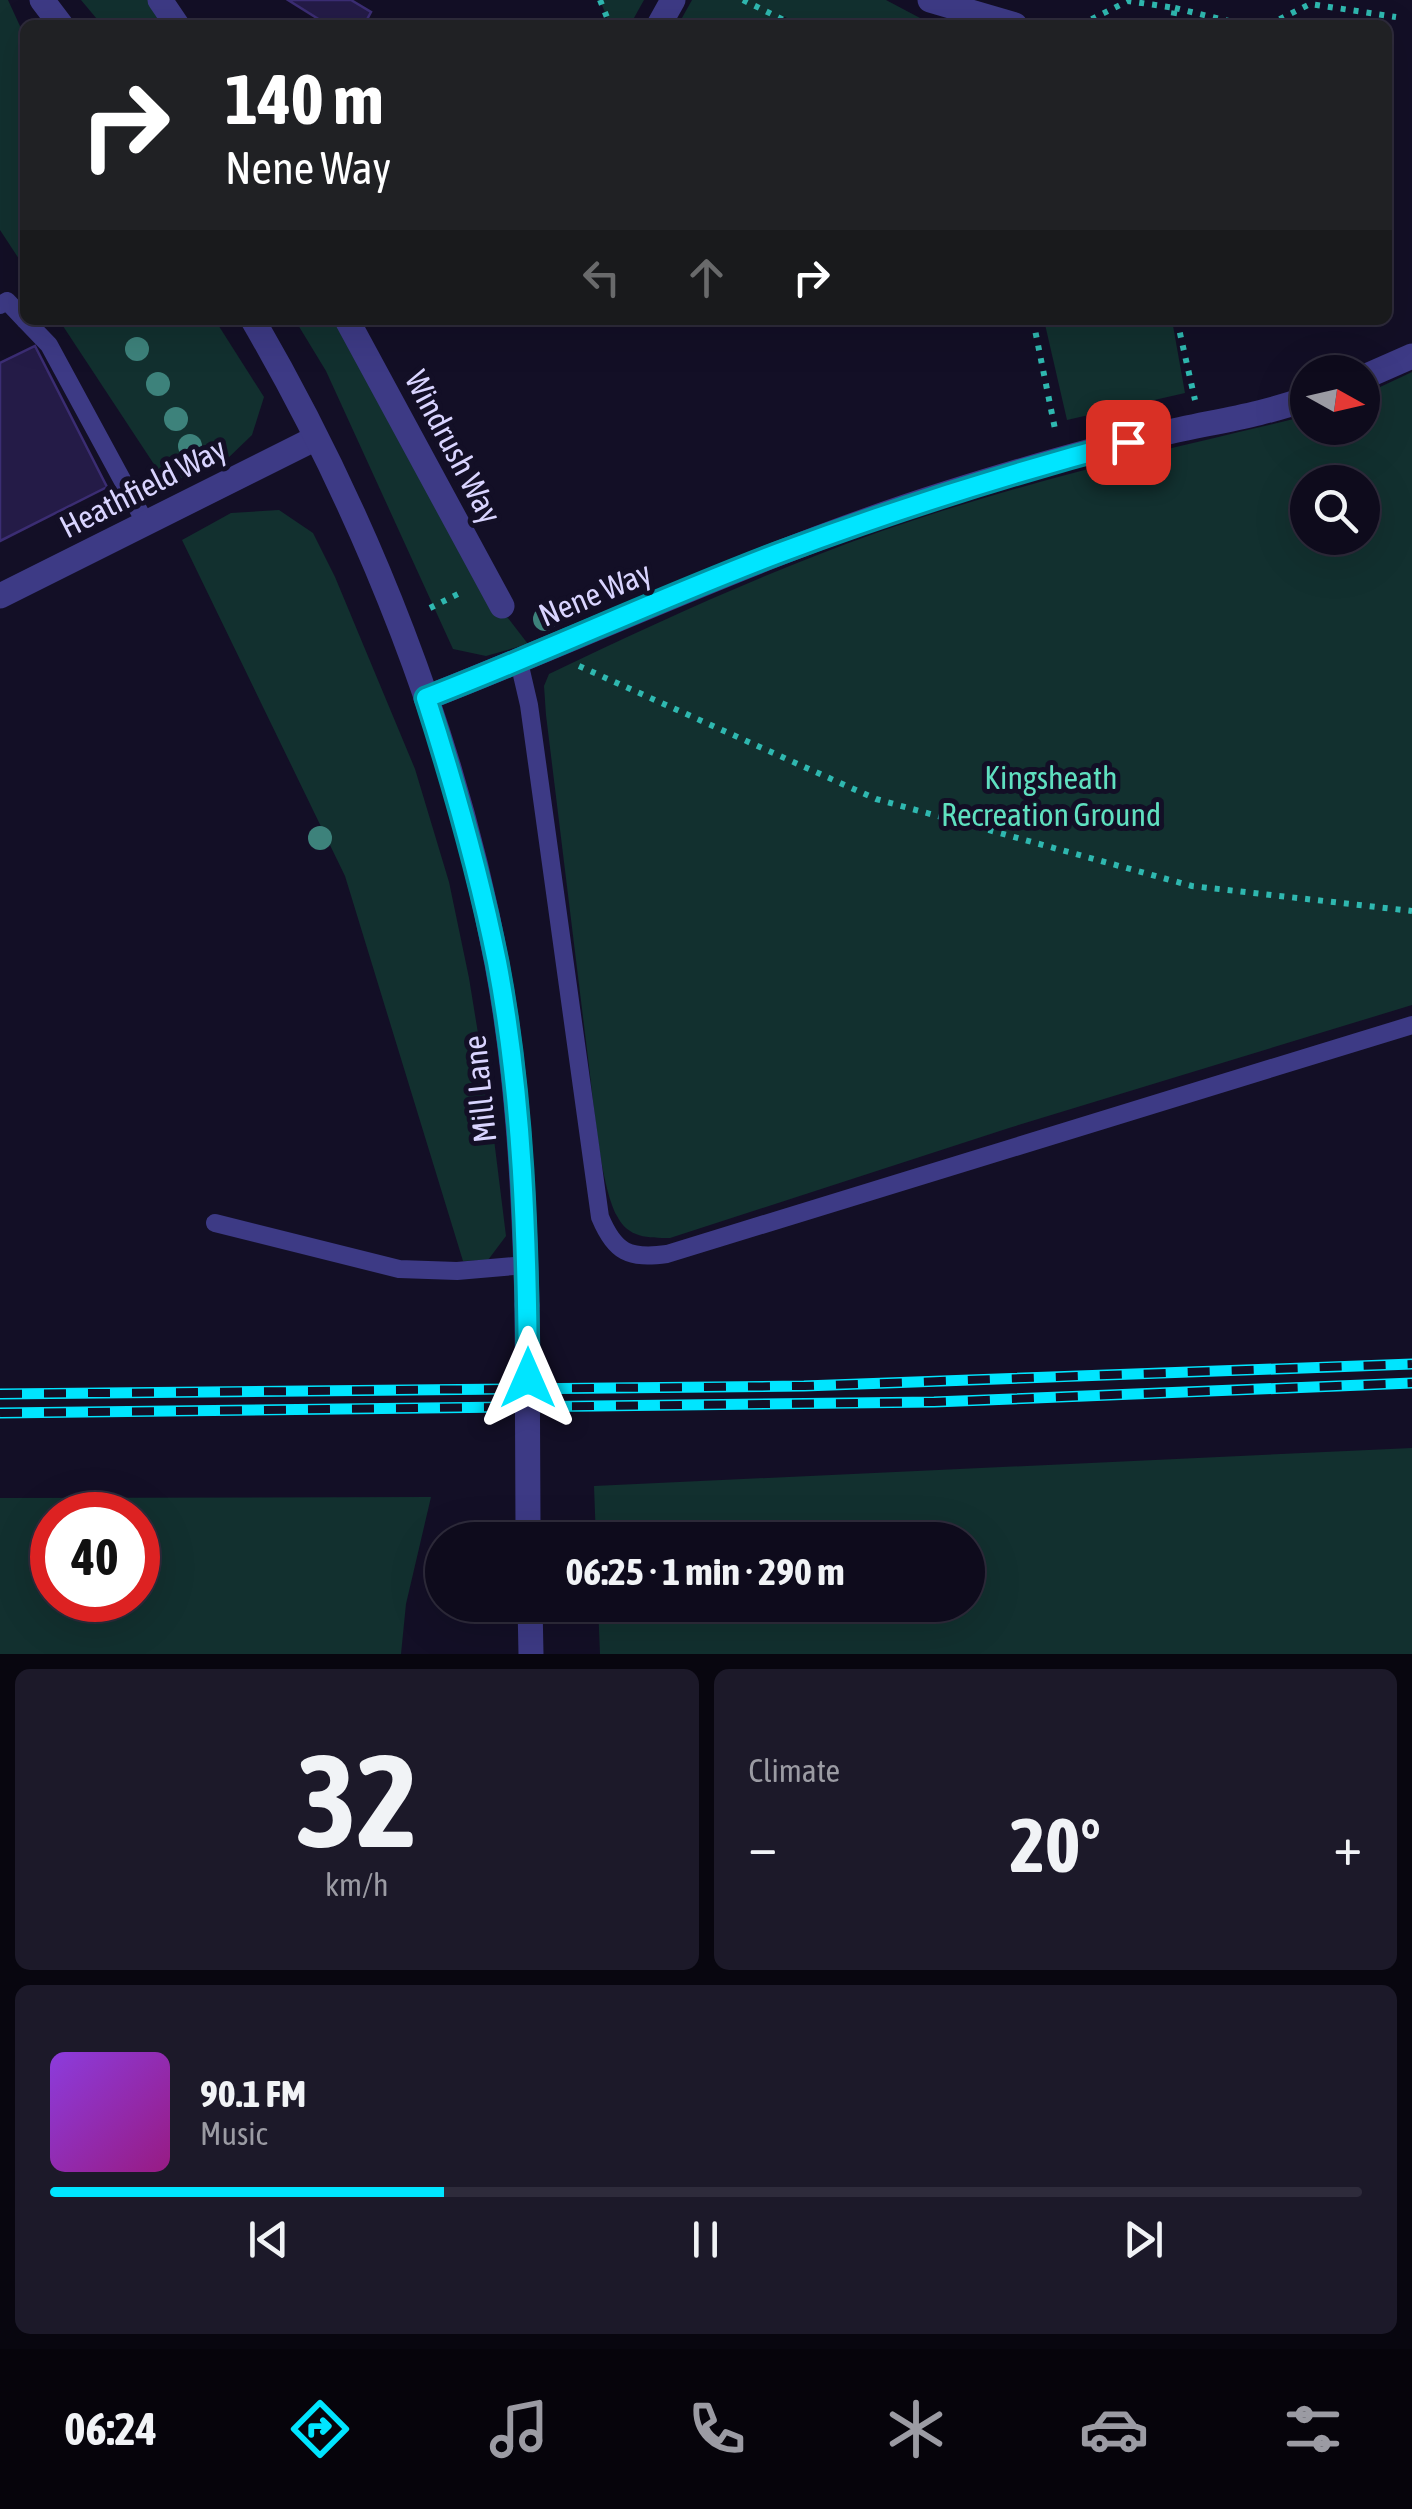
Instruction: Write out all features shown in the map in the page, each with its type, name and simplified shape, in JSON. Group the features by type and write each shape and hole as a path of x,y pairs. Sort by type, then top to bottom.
{"street":[{"path":"42,0 58,20"},
{"path":"930,0 998,20"},
{"name":"Mill Lane","path":"256,325 316,438 378,571 426,698 477,872 497,964 515,1088 526,1265 528,1522"},
{"name":"Windrush Way","path":"350,325 502,606"},
{"path":"1380,370 1412,356"},
{"name":"Nene Way","path":"426,698 874,518 1061,460 1290,403"},
{"name":"Heathfield Way","path":"0,596 316,438"},
{"path":"530,1622 531,1654"}],"lane":[{"path":"0,305 7,301 20,315"},
{"path":"30,325 49,344 145,522"},
{"path":"519,662 529,705 600,1217 609,1239 624,1252 645,1256 667,1254 1412,1025"},
{"path":"216,1223 399,1269 457,1271 526,1265"}],"path":[{"path":"742,0 782,19"},
{"path":"1090,20 1128,1 1224,20"},
{"path":"1278,20 1310,4 1396,17"},
{"path":"1173,20 1174,8"},
{"path":"1035,325 1061,460"},
{"path":"1178,325 1201,426"},
{"path":"569,662 876,799 1192,886 1412,910"}],"green space":[{"path":"0,0 8,0 20,26 20,260 0,230"},
{"path":"81,0 151,0 165,20 98,20"},
{"path":"600,0 644,0 633,20 608,20"},
{"path":"692,0 886,0 928,20 785,17 681,20"},
{"path":"62,325 218,325 264,397 252,435 225,461 167,484"},
{"path":"298,325 344,325 491,596 528,644 486,656 453,649 326,371"},
{"path":"1045,325 1173,325 1185,393 1067,420"},
{"name":"Kingsheath Recreation Ground","path":"1412,372 1412,1005 1009,1128 670,1238 633,1233 617,1216 611,1202 598,1140 546,715 544,686 549,674 670,617 876,533 1090,468 1290,420 1290,445 1380,445 1380,387"},
{"path":"279,510 313,533 335,577 415,769 449,882 490,1107 506,1236 488,1260 463,1261 345,876 182,540 231,513"},
{"path":"1412,1448 1412,1654 600,1654 599,1622 985,1622 985,1522 595,1522 594,1486"},
{"path":"431,1497 406,1604 401,1654 0,1654 0,1498 30,1498 30,1622 160,1622 160,1498"}],"building":[{"path":"288,0 351,0 371,12 367,20 320,20"},
{"path":"35,346 107,487 0,541 0,363"}],"railway":[{"path":"0,1394 804,1386 1412,1364"},
{"path":"0,1413 934,1402 1412,1383"}],"route":[{"path":"528,1378 526,1265 512,1056 477,872 426,698 776,554 874,518 1128,442"}]}
